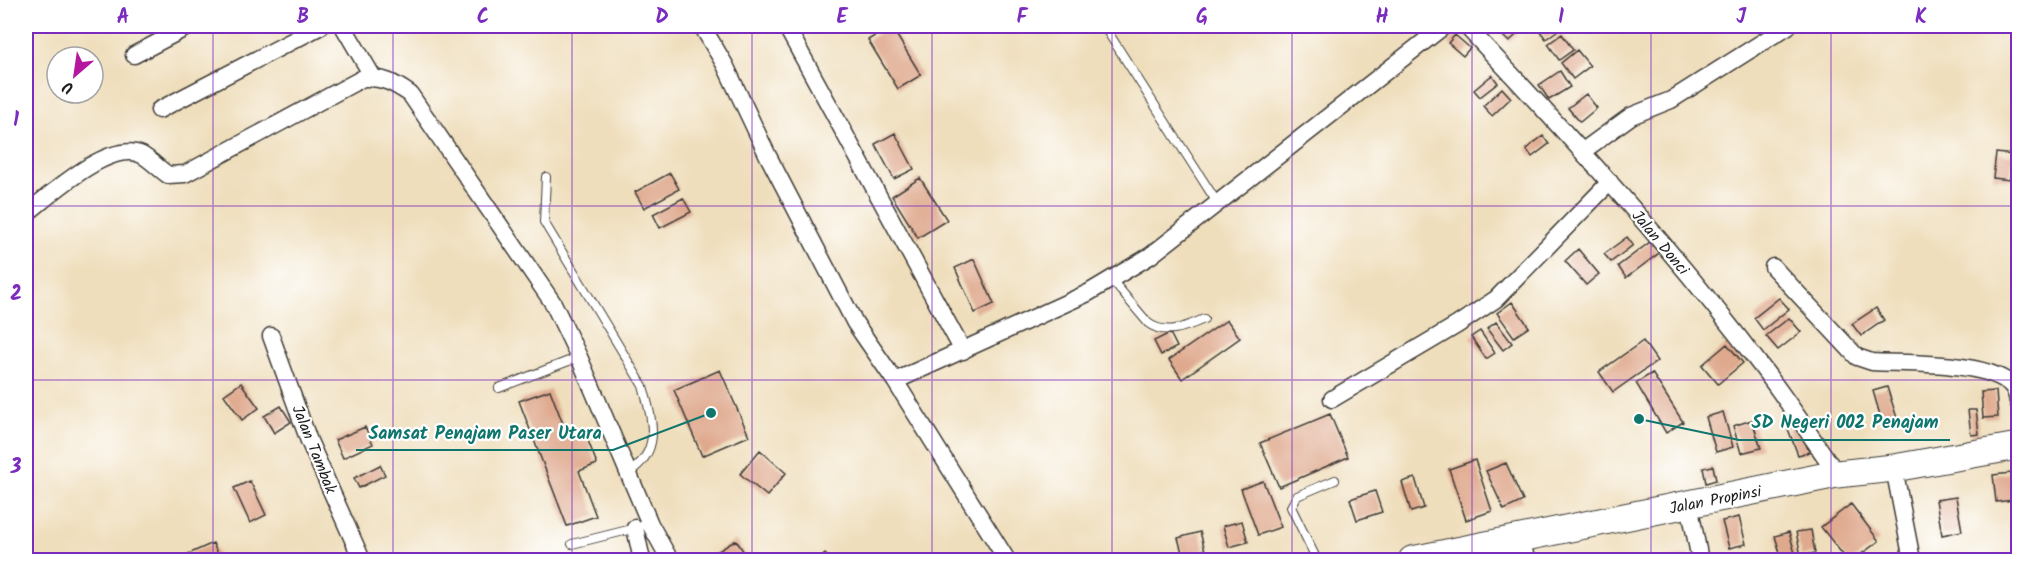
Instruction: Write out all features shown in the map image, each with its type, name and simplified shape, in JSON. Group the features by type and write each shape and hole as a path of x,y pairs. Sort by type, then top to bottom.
{"highway":[{"name":"Jalan Propinsi","path":"1412,561 1524,549 1689,504 1837,474 1894,468 2019,446"}],"street":[{"path":"134,55 189,26"},
{"path":"159,110 321,26"},
{"path":"343,26 373,77"},
{"path":"702,26 725,65 768,156 855,323 894,381 1006,561"},
{"path":"786,26 963,351"},
{"path":"894,381 1088,292 1150,256 1444,26"},
{"name":"Jalan Donci","path":"1466,26 1583,151 1695,281 1762,367 1837,474"},
{"path":"1583,151 1631,116 1671,100 1788,26"},
{"path":"26,214 86,169 106,158 132,152 143,155 168,175 185,174 363,78 373,77 394,83 410,94 553,303 579,357 628,473 643,526 642,561"},
{"path":"1332,399 1457,325 1496,299 1610,182"},
{"path":"1773,267 1857,357 1872,362 1971,368 2009,382 2019,402"},
{"name":"Jalan Tambak","path":"271,336 309,441 362,561"},
{"path":"1894,468 1912,561"},
{"path":"1689,504 1700,561"},
{"path":"643,526 670,561"}],"lane":[{"path":"1104,26 1218,204"},
{"path":"546,177 544,222 643,386 650,414 652,441 647,456 640,465 628,473"},
{"path":"1111,279 1148,323 1155,328 1182,328 1204,319"},
{"path":"499,388 579,357"},
{"path":"1317,561 1291,507 1297,496 1335,480"},
{"path":"573,544 643,526"}],"building":[{"path":"891,26 921,75 898,89 868,40"},
{"path":"1497,26 1525,26 1509,42 1495,28"},
{"path":"1536,26 1554,26 1558,30 1546,39"},
{"path":"1562,34 1573,50 1559,60 1548,44"},
{"path":"1455,35 1470,48 1463,56 1448,43"},
{"path":"1577,50 1590,66 1573,79 1561,63"},
{"path":"1560,71 1570,87 1549,100 1539,85"},
{"path":"1492,75 1498,83 1480,97 1474,90"},
{"path":"1502,88 1511,98 1492,116 1483,106"},
{"path":"1586,94 1597,108 1580,122 1568,108"},
{"path":"895,133 914,169 894,179 875,144"},
{"path":"1543,136 1549,144 1532,157 1526,149"},
{"path":"1996,153 2013,155 2010,180 1993,178"},
{"path":"670,173 679,189 644,208 635,192"},
{"path":"920,178 947,220 918,238 892,196"},
{"path":"683,198 691,212 660,228 653,214"},
{"path":"1627,237 1633,245 1611,262 1604,254"},
{"path":"1650,242 1659,253 1626,278 1618,266"},
{"path":"1578,249 1599,274 1586,285 1565,261"},
{"path":"974,259 994,304 975,313 955,268"},
{"path":"1779,298 1789,309 1763,330 1754,318"},
{"path":"1512,302 1529,327 1514,337 1497,313"},
{"path":"1876,308 1884,320 1861,336 1852,324"},
{"path":"1789,318 1801,332 1778,350 1766,336"},
{"path":"1227,320 1240,338 1182,379 1169,360"},
{"path":"1496,322 1512,343 1503,350 1487,329"},
{"path":"1480,331 1495,353 1486,359 1471,337"},
{"path":"1170,333 1177,347 1161,355 1154,341"},
{"path":"1643,341 1657,361 1613,392 1599,372"},
{"path":"1727,344 1743,363 1718,384 1702,365"},
{"path":"720,370 749,436 702,456 674,390"},
{"path":"1652,373 1683,422 1666,433 1636,383"},
{"path":"241,383 259,408 242,420 224,395"},
{"path":"1887,387 1897,418 1882,422 1873,391"},
{"path":"550,390 568,437 584,430 597,464 579,471 596,516 567,526 519,401"},
{"path":"1996,391 1998,417 1983,418 1981,392"},
{"path":"281,406 291,422 274,433 264,416"},
{"path":"1968,410 1976,410 1979,434 1971,435"},
{"path":"1723,412 1733,447 1716,452 1706,417"},
{"path":"1330,414 1348,457 1279,487 1260,443"},
{"path":"1752,420 1761,448 1741,453 1733,426"},
{"path":"1799,425 1809,452 1798,455 1788,429"},
{"path":"365,427 373,444 343,458 335,440"},
{"path":"760,450 786,473 767,496 740,474"},
{"path":"1475,460 1492,511 1466,520 1449,469"},
{"path":"1506,463 1523,501 1504,510 1486,471"},
{"path":"380,465 385,475 359,488 354,478"},
{"path":"1713,466 1716,480 1706,483 1703,468"},
{"path":"2011,473 2014,500 1996,502 1993,475"},
{"path":"1415,478 1424,508 1411,512 1402,482"},
{"path":"250,481 266,515 250,523 234,488"},
{"path":"1263,481 1281,527 1258,535 1241,489"},
{"path":"1375,491 1382,512 1357,520 1350,499"},
{"path":"1956,497 1962,531 1942,535 1936,500"},
{"path":"1851,504 1879,541 1853,560 1847,560 1821,527"},
{"path":"1739,517 1746,544 1729,548 1722,521"},
{"path":"1242,521 1248,542 1229,547 1223,526"},
{"path":"1811,530 1815,553 1801,556 1796,532"},
{"path":"1200,532 1205,550 1183,556 1178,538"},
{"path":"1789,532 1796,557 1782,560 1775,536"},
{"path":"736,540 749,560 704,560"},
{"path":"213,543 220,560 177,560 177,559"},
{"path":"825,554 831,560 818,560"},
{"path":"1689,555 1690,560 1663,560 1663,559"}],"place":[{"name":"Samsat Penajam Paser Utara","path":"711,413"},
{"name":"SD Negeri 002 Penajam","path":"1639,419"}]}
